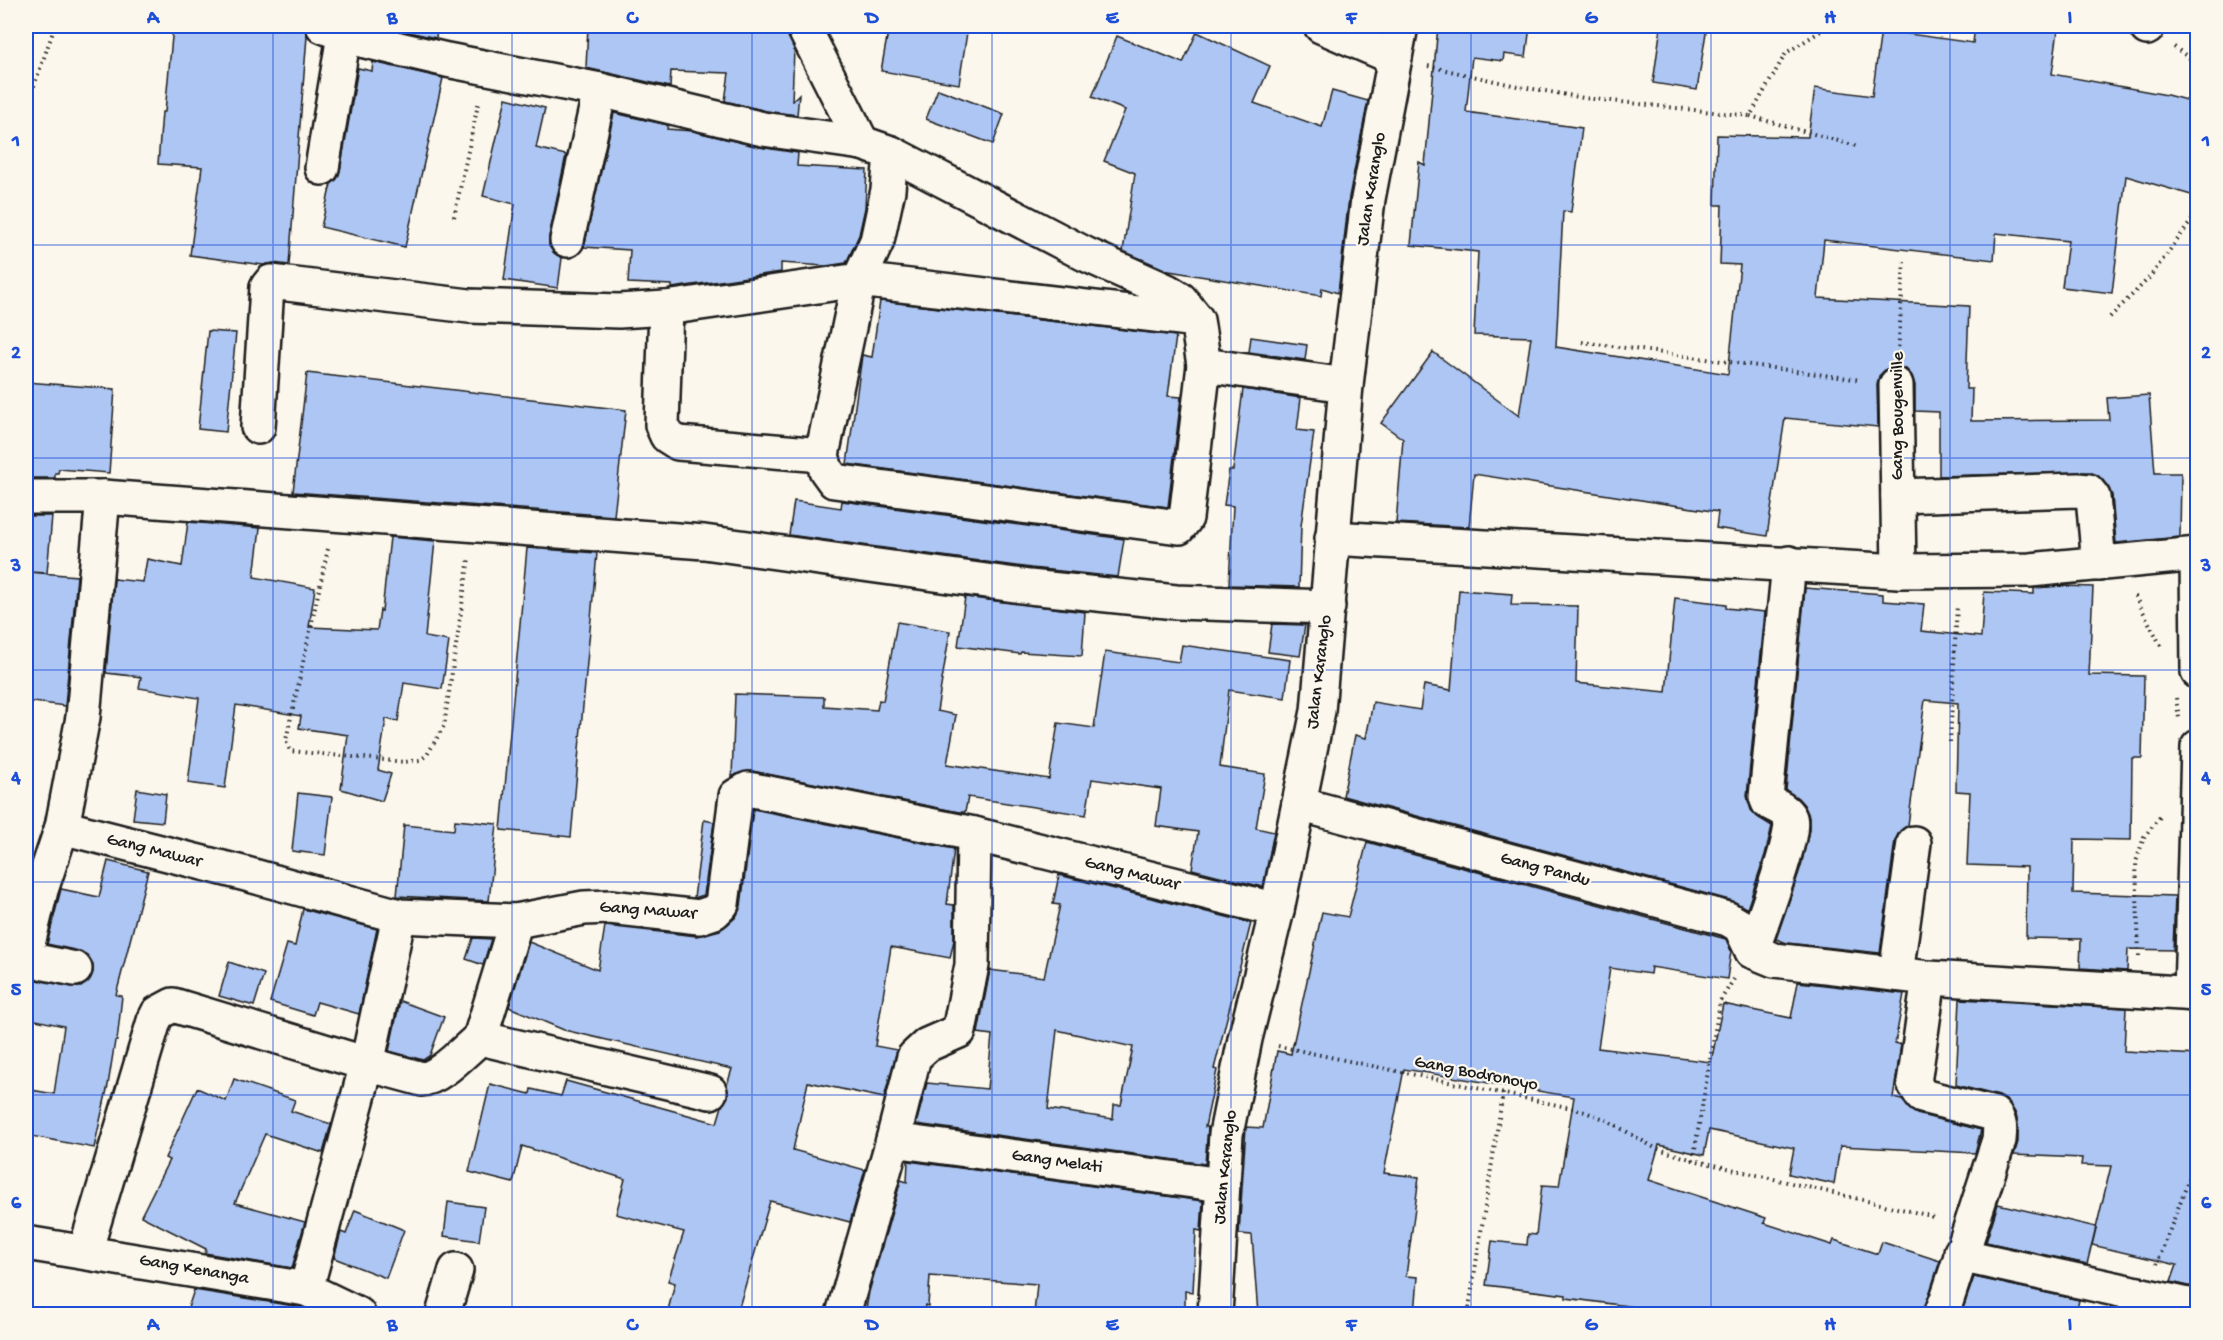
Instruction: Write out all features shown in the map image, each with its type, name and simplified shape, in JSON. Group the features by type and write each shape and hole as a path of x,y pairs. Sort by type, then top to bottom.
{"street":[{"path":"322,168 343,31 486,68 600,90 763,129 877,148 1085,254 1167,291 1180,299 1197,320 1204,365 1186,518 1179,527 834,480 826,470 822,455 859,280 877,241 888,190 877,148 803,26"},
{"path":"1321,26 1395,58"},
{"name":"Jalan Karanglo","path":"1215,1314 1226,1134 1245,1039 1277,910 1318,711 1346,385 1368,199 1401,26"},
{"path":"567,240 600,90"},
{"path":"258,427 267,287 271,282 469,306 619,311 666,308 859,280 1197,320"},
{"path":"666,308 662,425 667,436 678,443 822,455"},
{"path":"1204,365 1346,385"},
{"name":"Gang Bougenville","path":"1896,385 1899,571"},
{"path":"1898,496 2055,490 2088,491 2093,497 2108,562"},
{"path":"26,497 103,497 704,542 1029,587 1176,602 1328,607"},
{"path":"26,952 34,888 62,828 83,717 103,497"},
{"path":"1332,538 1899,571 2030,570 2197,554 2198,672"},
{"path":"1788,563 1766,797 1768,802 1784,810 1790,816 1792,824 1763,955 1929,978 2194,994 2198,747"},
{"name":"Gang Mawar","path":"62,828 246,874 399,916 516,921 584,908 610,907 699,917 714,912 722,904 736,796 748,789 974,834 1277,910"},
{"name":"Gang Pandu","path":"1299,804 1728,919 1740,926 1763,955"},
{"path":"843,1314 893,1140 914,1057 927,1046 959,1030 972,964 974,834"},
{"path":"1896,974 1914,843"},
{"path":"318,1301 399,916"},
{"path":"85,1252 158,1013 173,1005 367,1064 428,1079 439,1073 480,1038 516,921"},
{"path":"26,959 75,969"},
{"path":"1929,978 1914,1083 1917,1091 1922,1096 1994,1114 2000,1128 1999,1140 1941,1314"},
{"path":"480,1038 710,1092"},
{"name":"Gang Melati","path":"893,1140 1222,1185"},
{"name":"Gang Kenanga","path":"26,1243 85,1252 318,1301 358,1314"},
{"path":"1961,1251 1973,1258 2198,1307"},
{"path":"443,1314 456,1270"}],"path":[{"path":"26,110 55,26"},
{"path":"1750,116 1786,52 1829,26"},
{"path":"1395,58 1517,86 1584,98 1750,116 1856,146"},
{"path":"454,217 486,68"},
{"path":"2110,317 2150,277 2198,212"},
{"name":"Gang Bougenville","path":"1896,385 1904,262"},
{"path":"1582,342 1896,385"},
{"path":"336,514 286,740 290,752 405,762 420,760 427,755 444,726 474,525"},
{"path":"2108,562 2164,654"},
{"path":"1950,742 1959,571"},
{"path":"2176,697 2179,720"},
{"path":"2140,990 2136,862 2144,837 2162,814"},
{"path":"1693,1160 1720,1001 1738,974 1763,955"},
{"name":"Gang Bodronoyo","path":"1245,1039 1576,1109 1605,1119 1655,1148 1693,1160 1931,1216 1943,1226 1953,1245 1961,1251"},
{"path":"1468,1314 1503,1093"},
{"path":"2146,1295 2198,1155"}],"building":[{"path":"173,26 304,28 307,36 289,265 273,263 263,265 190,255 202,167 158,164"},
{"path":"381,26 437,28 436,38"},
{"path":"588,26 784,26 794,49 792,101 799,94 797,115 766,111 725,101 729,73 671,71 670,87 586,68"},
{"path":"889,26 968,26 959,84 881,71"},
{"path":"1438,26 1530,26 1526,57 1504,54 1503,61 1472,57 1466,112 1582,128 1571,212 1563,211 1556,347 1728,374 1740,265 1720,264 1722,205 1715,205 1717,135 1808,137 1815,88 1872,96 1881,30 1973,43 1975,26 2023,26 2058,30 2052,74 2167,95 2198,103 2198,197 2126,176 2112,293 2062,287 2068,241 1996,233 1994,260 1824,240 1818,298 1969,306 1966,389 1972,389 1971,421 2109,420 2107,398 2149,395 2155,473 2181,473 2180,537 2116,543 2112,495 2102,479 2090,472 1939,476 1939,412 1915,411 1915,385 1912,376 1906,369 1896,366 1886,369 1879,376 1877,385 1878,427 1785,418 1767,536 1716,528 1718,512 1474,474 1469,527 1396,523 1403,439 1381,423 1433,352 1519,416 1531,337 1474,335 1478,252 1411,245 1419,162 1425,165"},
{"path":"1661,26 1707,26 1697,90 1653,83"},
{"path":"1197,32 1270,66 1254,103 1322,127 1332,91 1368,101 1349,197 1338,293 1322,288 1321,296 1169,271 1123,251 1135,173 1104,161 1125,110 1092,97 1117,36 1183,63"},
{"path":"373,62 443,78 405,247 321,227 331,184 337,179 340,171 358,68 372,71"},
{"path":"938,89 1004,114 993,144 926,119"},
{"path":"506,98 545,108 536,148 566,155 549,237 549,246 562,258 558,288 504,280 515,204 483,196"},
{"path":"614,113 668,125 667,129 693,131 759,147 798,153 797,166 867,170 865,208 859,235 846,263 826,266 781,263 781,272 672,288 672,285 628,283 630,250 584,247"},
{"path":"880,301 1176,336 1168,396 1181,397 1168,507 847,464 862,355 872,357"},
{"path":"208,331 236,333 226,432 198,429"},
{"path":"1251,337 1307,345 1305,360 1249,352"},
{"path":"307,373 626,410 614,516 293,492"},
{"path":"26,382 115,389 109,473 59,469 58,473 55,473 55,478 26,478"},
{"path":"1243,389 1301,398 1297,430 1314,432 1301,526 1299,587 1229,585 1233,506 1224,505 1229,470 1233,470"},
{"path":"794,501 841,508 842,501 1124,539 1118,577 1031,568 789,535"},
{"path":"26,516 52,516 47,573 28,572 77,576 65,706 26,701"},
{"path":"188,522 260,528 254,577 315,588 309,627 377,630 380,610 382,611 390,537 435,541 425,637 449,641 442,689 404,683 398,721 386,719 378,770 391,774 382,801 341,789 348,735 299,728 301,716 236,705 225,788 188,783 199,698 139,688 141,677 106,673 114,579 143,582 147,559 182,566"},
{"path":"527,548 597,553 571,837 501,830"},
{"path":"2093,587 2089,675 2144,676 2142,758 2132,758 2131,840 2074,839 2073,893 2175,896 2173,950 2128,949 2127,971 2080,968 2081,939 2026,938 2027,867 1967,865 1970,792 1956,791 1958,703 1925,700 1908,825 1900,831 1895,840 1880,953 1787,943 1776,939 1801,866 1809,830 1809,816 1804,805 1786,790 1805,588 1883,594 1883,601 1924,604 1921,631 1981,637 1984,592 2034,594 2034,588"},
{"path":"1459,590 1512,594 1511,605 1578,606 1576,683 1666,692 1675,598 1726,604 1726,608 1765,612 1747,796 1751,810 1772,826 1747,909 1733,901 1343,796 1355,735 1366,738 1373,702 1420,710 1424,685 1451,690"},
{"path":"965,597 1085,612 1082,656 1021,652 1020,654 958,646"},
{"path":"897,622 950,631 937,711 956,715 947,764 1049,779 1058,723 1094,728 1105,652 1179,662 1182,645 1290,660 1285,698 1229,690 1220,767 1265,774 1256,828 1274,832 1263,887 1192,869 1198,832 1156,826 1161,789 1092,779 1086,815 968,797 965,812 959,812 752,771 739,773 732,777 735,694 824,697 824,706 877,710 879,700 883,701"},
{"path":"1272,624 1305,625 1300,656 1268,652"},
{"path":"137,789 166,794 163,822 133,819"},
{"path":"298,793 332,797 325,855 292,851"},
{"path":"753,809 954,849 947,904 954,905 954,940 950,958 891,947 875,1046 897,1050 884,1098 808,1082 793,1150 865,1170 850,1222 770,1201 737,1314 667,1314 675,1283 668,1281 684,1232 616,1214 625,1179 522,1146 513,1183 469,1172 490,1084 530,1094 531,1089 561,1096 566,1081 717,1123 722,1106 728,1097 727,1085 732,1069 564,1030 509,1007 529,942 598,970 605,926 697,936 720,930 727,925 736,917 741,906"},
{"path":"455,820 497,824 489,901 397,896 404,825 454,830"},
{"path":"704,820 714,822 704,895 694,898"},
{"path":"1367,842 1726,939 1731,951 1727,979 1651,967 1650,974 1610,968 1598,1048 1711,1062 1723,1004 1791,1018 1798,982 1904,994 1895,1043 1901,1045 1893,1098 1902,1100 1917,1114 1981,1130 1975,1153 1840,1146 1834,1184 1789,1174 1794,1148 1709,1130 1704,1155 1659,1145 1649,1180 1766,1218 1764,1223 1832,1245 1834,1240 1878,1254 1882,1242 1940,1261 1923,1314 1634,1314 1635,1307 1486,1285 1492,1241 1527,1245 1528,1234 1536,1235 1542,1185 1559,1186 1574,1097 1404,1069 1384,1173 1419,1177 1406,1276 1418,1277 1415,1314 1258,1314 1252,1235 1239,1234 1246,1127 1263,1128 1277,1051 1291,1054 1322,912 1348,917"},
{"path":"108,861 148,871 116,995 122,996 117,1041 115,1041 94,1148 26,1135 31,1090 54,1094 64,1026 26,1018 26,978 72,987 81,987 89,981 93,972 93,964 87,955 47,944 61,889 99,897"},
{"path":"1059,875 1251,923 1214,1069 1217,1070 1205,1127 1208,1127 1205,1164 916,1124 927,1083 987,1089 992,1035 978,1033 990,970 1044,977 1060,905 1053,904","holes":["1057,1030 1133,1047 1121,1105 1114,1105 1113,1119 1048,1109"]},
{"path":"303,909 377,929 359,1014 317,1002 313,1015 270,1002 287,944 295,946"},
{"path":"473,938 491,939 483,965 466,959"},
{"path":"229,962 264,974 254,1006 219,996"},
{"path":"1960,999 2126,1008 2124,1051 2198,1055 2198,1108 2195,1108 2193,1161 2198,1161 2198,1288 2171,1282 2177,1265 2092,1245 2111,1166 2081,1165 2082,1158 2014,1155 2018,1142 2018,1125 2016,1114 2009,1103 1999,1096 1956,1085"},
{"path":"400,1001 444,1017 430,1055 423,1060 389,1051"},
{"path":"234,1079 295,1100 291,1111 331,1124 323,1153 265,1134 235,1203 305,1222 292,1268 205,1253 206,1249 141,1216 169,1160 165,1158 197,1088 226,1101"},
{"path":"908,1161 1203,1201 1201,1231 1196,1230 1193,1292 1185,1291 1185,1314 1034,1314 1037,1284 930,1276 928,1306 925,1305 923,1314 865,1314 869,1292 901,1180 907,1182"},
{"path":"448,1202 484,1207 479,1241 444,1236"},
{"path":"1998,1204 2096,1227 2087,1264 1986,1242"},
{"path":"355,1210 404,1230 386,1278 334,1258 341,1232 346,1234"},
{"path":"1974,1277 2079,1300 2076,1314 1961,1314"},
{"path":"194,1290 301,1308 299,1314 186,1314"}]}
